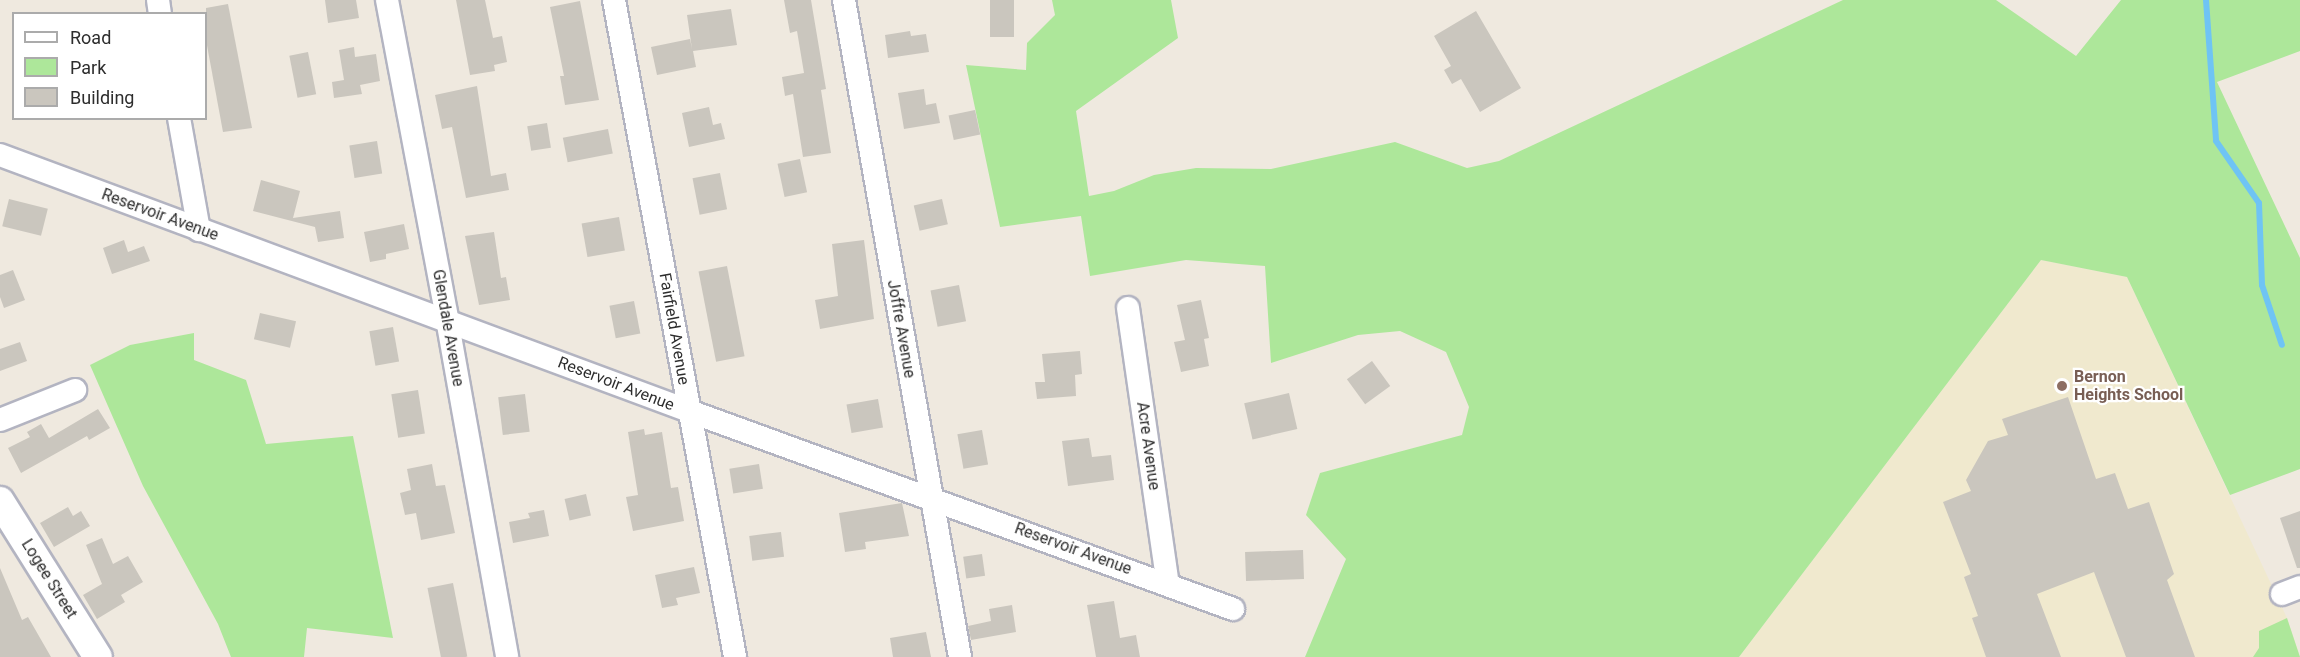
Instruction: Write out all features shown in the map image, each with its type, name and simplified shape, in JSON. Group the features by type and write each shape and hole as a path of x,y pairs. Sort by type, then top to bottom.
{"street":[{"name":"Glendale Avenue","path":"387,0 507,657"},
{"name":"Fairfield Avenue","path":"614,0 735,657"},
{"name":"Joffre Avenue","path":"844,0 960,657"},
{"path":"179,120 199,230"},
{"name":"Reservoir Avenue","path":"0,155 689,411 1233,609"},
{"name":"Acre Avenue","path":"1128,308 1168,584"},
{"path":"0,420 75,390"},
{"name":"Logee Street","path":"0,501 98,657"}],"shaded area":[{"name":"Bernon Heights School","path":"2041,260 2127,277 2287,618 2300,657 1739,657"}],"green space":[{"path":"1052,0 1171,0 1178,38 1076,111 1089,196 1114,191 1154,175 1196,168 1271,169 1395,142 1467,168 1499,161 1843,0 1996,0 2076,56 2121,0 2300,0 2300,51 2217,82 2300,258 2300,469 2230,495 2127,277 2041,260 1739,657 1305,657 1346,559 1306,515 1320,473 1462,435 1469,407 1446,352 1400,331 1358,335 1271,363 1265,266 1186,260 1090,276 1081,216 1000,227 966,65 1026,70 1027,43 1055,15"},
{"path":"194,333 194,360 246,380 266,444 353,436 393,638 307,628 304,657 231,657 218,624 143,486 90,365 130,345"},
{"path":"2287,618 2300,657 2253,657 2259,648 2259,631"}],"building":[{"path":"325,0 356,0 359,18 328,23"},
{"path":"456,0 485,0 493,38 502,36 507,62 494,65 495,71 470,75"},
{"path":"784,0 811,0 826,89 821,90 831,153 803,157 793,94 785,96 782,77 804,73 797,31 790,33"},
{"path":"990,0 1014,0 1014,37 990,37"},
{"path":"580,1 599,100 565,105 560,76 564,76 550,7"},
{"path":"228,4 252,128 223,132 207,45 206,8"},
{"path":"731,9 737,45 693,51 696,67 657,75 651,47 690,39 692,49 687,15"},
{"path":"1476,11 1521,88 1480,112 1461,79 1452,84 1444,70 1451,66 1434,36"},
{"path":"910,31 911,36 926,34 929,52 888,58 885,35"},
{"path":"354,47 355,57 376,54 380,81 360,85 362,94 334,98 332,82 344,80 339,50"},
{"path":"308,52 316,94 298,98 289,56"},
{"path":"477,86 491,176 506,173 509,190 466,198 452,127 442,129 435,95"},
{"path":"924,89 926,105 936,103 940,123 904,129 898,93"},
{"path":"709,107 713,125 721,123 725,139 689,147 682,113"},
{"path":"975,110 980,134 954,140 949,116"},
{"path":"547,123 551,148 531,151 527,126"},
{"path":"608,129 613,154 568,162 563,138"},
{"path":"377,141 382,174 355,178 349,145"},
{"path":"800,159 807,192 785,197 778,164"},
{"path":"720,173 727,209 700,215 693,178"},
{"path":"261,180 300,191 293,218 340,211 344,238 318,242 315,227 253,211"},
{"path":"9,199 48,209 41,236 2,226"},
{"path":"942,199 948,224 920,231 914,206"},
{"path":"619,217 625,250 587,257 582,224"},
{"path":"404,224 409,249 386,254 386,259 370,262 364,232"},
{"path":"494,232 501,278 506,277 510,300 479,305 465,236"},
{"path":"124,240 128,252 144,246 150,261 112,274 103,248"},
{"path":"864,240 874,319 820,329 815,300 838,296 832,244"},
{"path":"727,266 745,356 716,362 699,272"},
{"path":"13,270 25,300 4,308 0,297 0,275"},
{"path":"959,285 966,321 938,327 931,291"},
{"path":"1201,300 1209,338 1204,339 1209,366 1181,372 1174,342 1185,340 1177,305"},
{"path":"634,301 640,333 616,338 609,306"},
{"path":"260,313 296,321 290,348 254,339"},
{"path":"393,327 399,361 375,366 369,331"},
{"path":"20,342 27,361 0,371 0,349"},
{"path":"1080,351 1082,374 1075,375 1076,396 1037,399 1035,382 1045,382 1042,354"},
{"path":"1372,361 1390,386 1365,404 1347,379"},
{"path":"418,390 425,433 398,438 391,394"},
{"path":"1289,393 1297,429 1253,439 1244,403"},
{"path":"525,394 530,432 503,435 498,397"},
{"path":"2068,397 2096,479 2115,473 2128,509 2149,502 2174,574 2167,580 2195,657 2126,657 2094,572 2037,594 2061,657 1986,657 1972,618 1978,616 1964,577 1971,574 1943,502 1971,491 1966,480 1988,441 2008,435 2002,419"},
{"path":"878,399 883,428 852,433 846,405"},
{"path":"98,409 110,428 89,440 87,436 21,473 8,448 30,437 27,432 41,424 49,438"},
{"path":"644,429 645,435 662,432 671,488 678,487 684,521 633,531 626,497 638,495 628,432"},
{"path":"982,430 988,464 963,469 957,434"},
{"path":"1089,438 1092,457 1111,455 1114,480 1068,486 1062,441"},
{"path":"432,464 436,486 445,485 455,533 421,540 416,513 405,515 400,493 411,490 407,469"},
{"path":"759,464 763,489 733,493 729,469"},
{"path":"586,494 591,515 570,520 565,499"},
{"path":"902,503 909,536 865,542 866,549 845,552 839,513"},
{"path":"68,507 73,516 81,511 90,526 54,547 40,523"},
{"path":"544,510 549,536 513,543 509,522 530,518 528,513"},
{"path":"2300,511 2300,568 2297,568 2280,518"},
{"path":"781,532 784,557 752,561 749,536"},
{"path":"102,538 113,564 128,556 143,582 121,595 125,602 97,619 83,595 102,584 86,545"},
{"path":"1303,550 1304,579 1246,581 1245,552"},
{"path":"982,554 985,576 966,578 963,557"},
{"path":"694,567 700,593 676,598 678,605 662,608 655,575"},
{"path":"0,568 22,620 28,617 51,657 0,657"},
{"path":"453,583 467,657 441,657 427,588"},
{"path":"1114,601 1120,638 1136,635 1140,657 1096,657 1087,605"},
{"path":"1012,605 1016,632 971,640 968,626 991,621 989,609"},
{"path":"926,632 931,657 893,657 890,638"}],"waterway":[{"path":"2206,0 2216,141 2259,203 2262,285 2282,345"}],"place":[{"name":"Bernon Heights School","path":"2062,386"}]}
